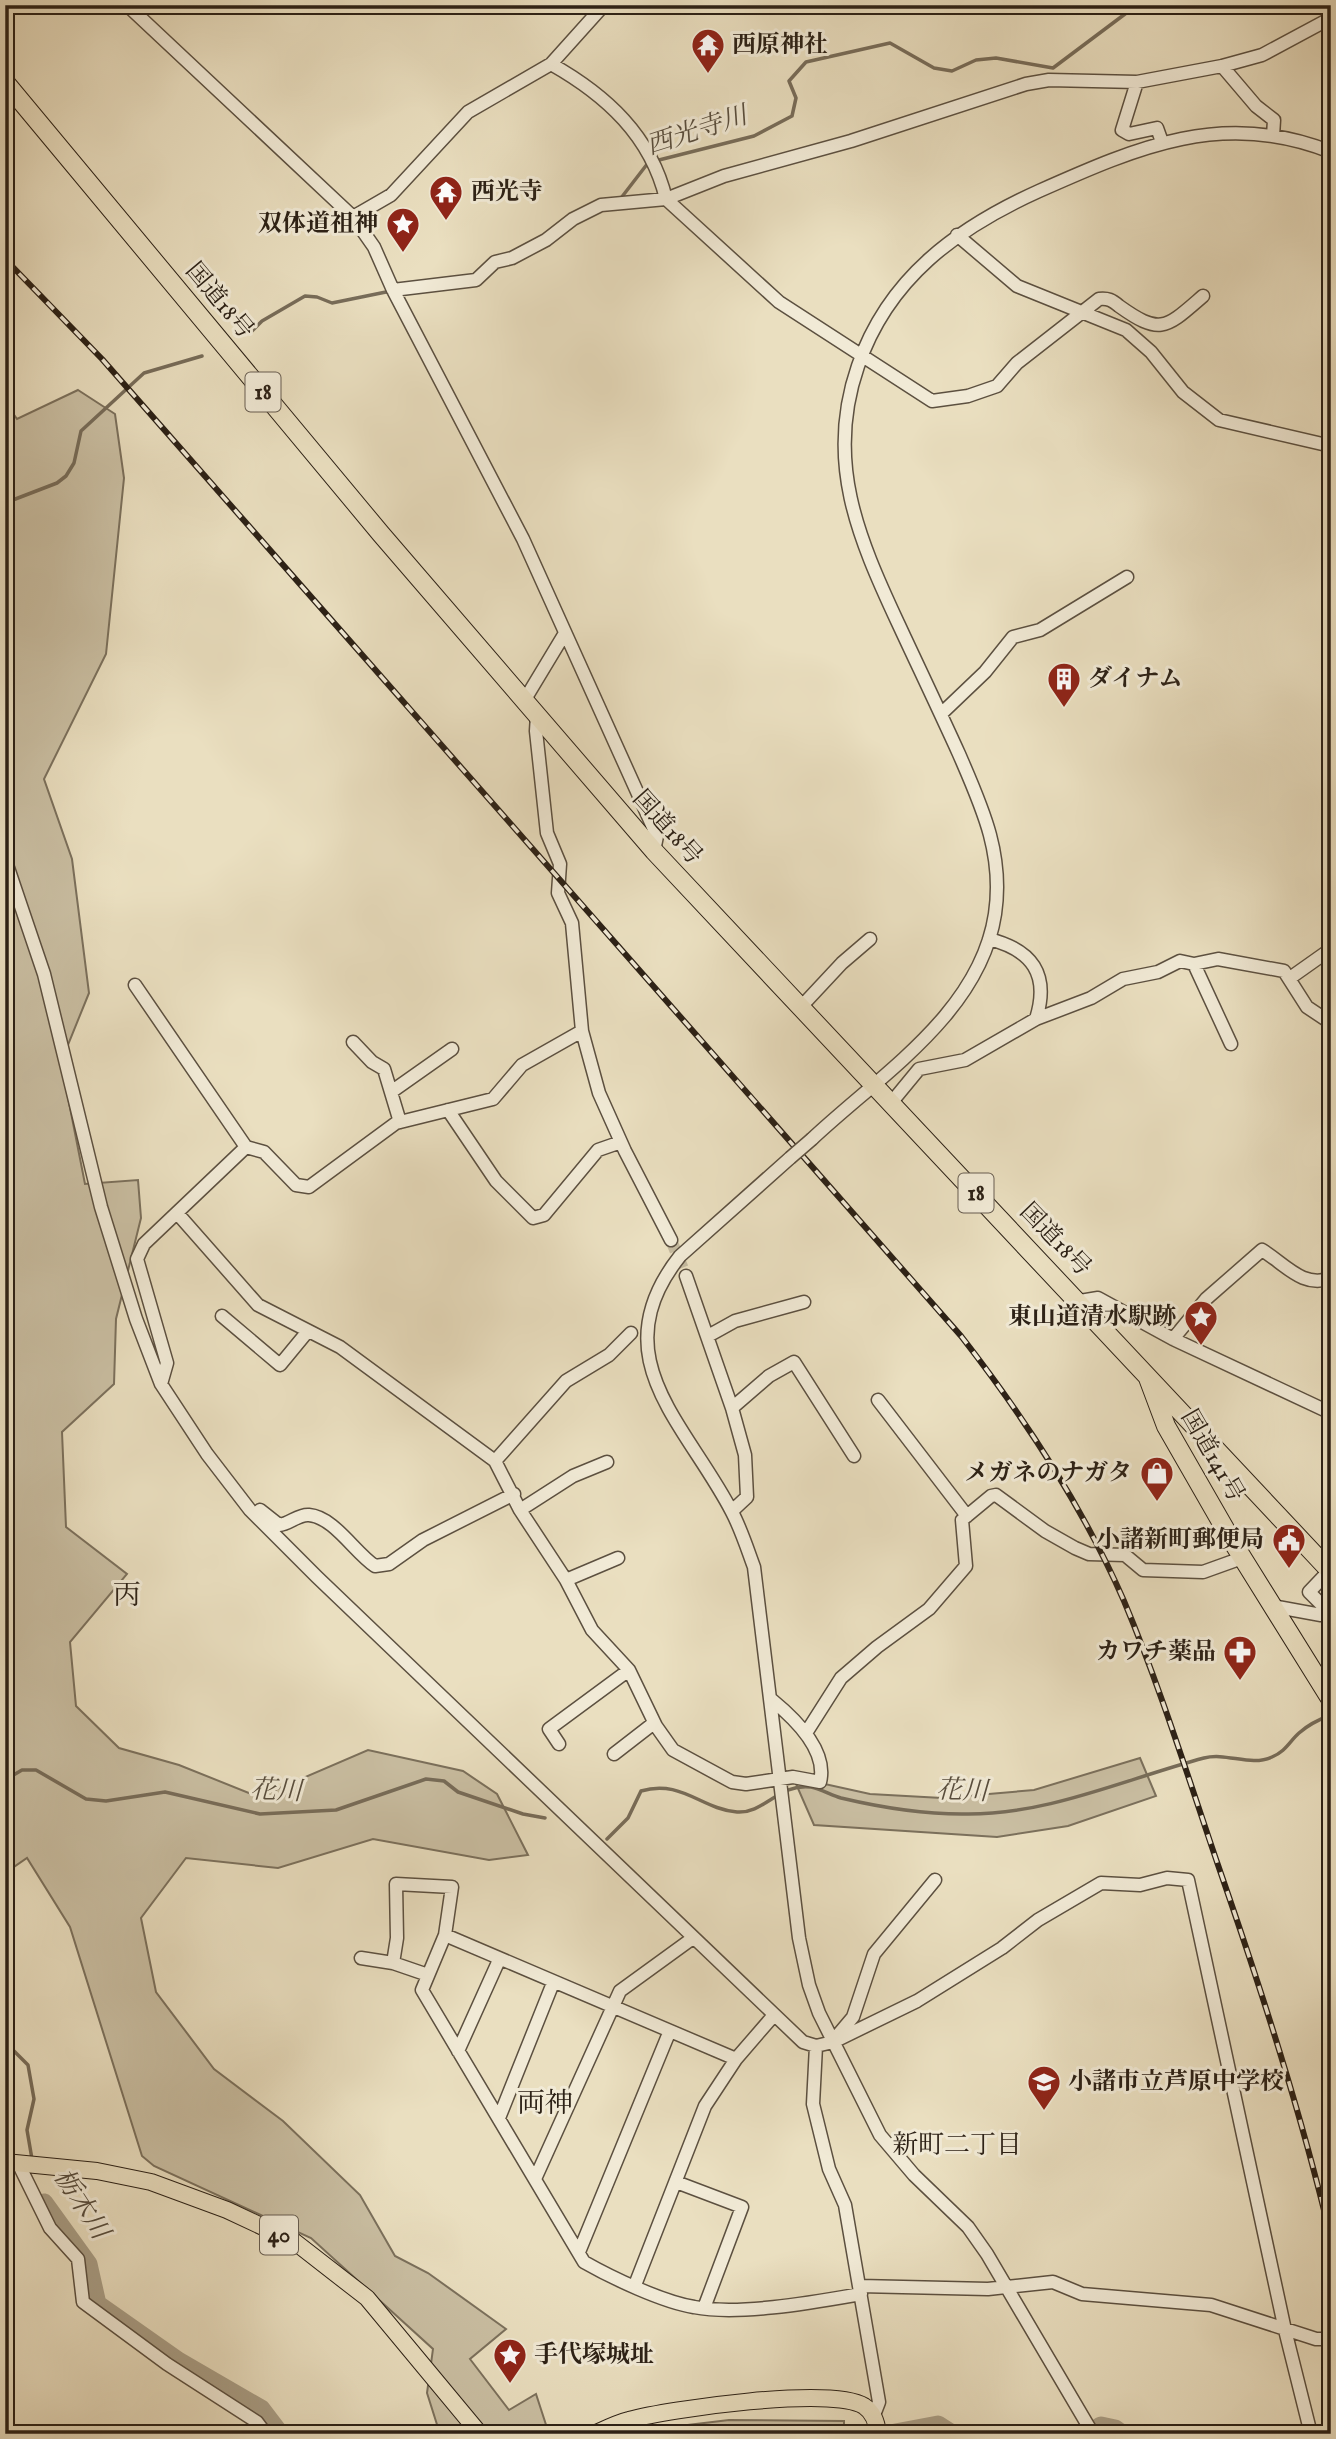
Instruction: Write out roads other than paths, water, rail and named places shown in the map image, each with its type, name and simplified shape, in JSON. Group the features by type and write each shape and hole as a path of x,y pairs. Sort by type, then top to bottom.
{"highway":[{"name":"国道18号","path":"5,82 381,534 654,851 1080,1301 1330,1572"},
{"name":"国道141号","path":"1147,1375 1156,1405 1171,1436 1242,1558 1331,1700"},
{"path":"1171,1436 1182,1426 1194,1423"}],"main road":[{"name":"40","path":"11,2162 97,2171 151,2182 227,2210 295,2242 367,2298 480,2434"},
{"path":"594,2434 629,2420 775,2399 825,2399 863,2405 874,2415 878,2434"}],"street":[{"path":"127,5 353,217 374,247 393,290 523,539 657,836 654,851"},
{"path":"353,217 391,195 468,112 551,64 604,5"},
{"path":"393,290 477,280 495,262 512,257 546,240 573,219 601,205 666,199 724,176 841,144 1026,84 1049,80 1095,79 1137,82 1222,66 1262,55 1331,18"},
{"path":"551,64 610,103 631,128 660,175 666,199 779,302 932,401 944,401 998,386 1017,363 1099,299 1109,299 1141,323 1159,326 1176,319 1203,296"},
{"path":"1222,66 1256,106 1274,120 1273,136"},
{"path":"1137,82 1122,130 1129,134 1157,128 1162,142"},
{"path":"1093,2434 1009,2288 968,2227 914,2175 880,2135 819,2013 804,1961 754,1567 732,1511 658,1390 646,1346 649,1319 658,1287 680,1256 928,1034 962,995 976,973 989,939 997,884 993,840 986,817 866,553 848,494 844,466 845,419 869,334 891,298 917,268 957,235 1040,191 1162,142 1219,132 1273,136 1331,152"},
{"path":"957,235 1017,286 1085,312 1134,335 1183,392 1219,420 1331,446"},
{"path":"941,714 985,671 1013,637 1040,630 1127,577"},
{"path":"524,701 565,633"},
{"path":"537,715 536,731 547,834 560,864 558,893 572,923 582,1031 599,1093 671,1240"},
{"path":"5,859 44,974 101,1207 136,1320 161,1384 207,1454 250,1510 803,2042 816,2046 833,2042 917,2000 1002,1948 1038,1920 1101,1884 1140,1885 1167,1878 1188,1880 1285,2330 1311,2434"},
{"path":"800,1007 842,963 870,939"},
{"path":"989,939 1014,946 1030,960 1039,978 1042,998 1036,1018"},
{"path":"1290,978 1331,949"},
{"path":"891,1103 919,1069 965,1060 1036,1018 1091,998 1123,979 1158,972 1180,961 1194,964 1218,959 1284,971 1307,1007 1331,1023"},
{"path":"1194,964 1231,1044"},
{"path":"135,985 246,1147 264,1152 296,1185 309,1187 374,1136 400,1122 493,1099 522,1065 582,1031"},
{"path":"353,1042 372,1062 384,1069 400,1122"},
{"path":"391,1092 453,1049"},
{"path":"448,1110 496,1181 533,1218 544,1215 598,1150 621,1142"},
{"path":"161,1384 167,1363 137,1259 144,1244 246,1147"},
{"path":"177,1213 258,1305 340,1347 495,1461 520,1510 566,1580 592,1630 629,1670 654,1723 673,1750 732,1782 781,1783 806,1777 820,1782 823,1772 806,1733 772,1700"},
{"path":"1173,1339 1206,1299 1262,1250 1303,1279 1320,1282 1331,1278"},
{"path":"686,1276 732,1408 744,1455 747,1497 732,1511"},
{"path":"1080,1301 1098,1298 1173,1339 1331,1413"},
{"path":"708,1336 735,1321 804,1303"},
{"path":"222,1316 280,1365 308,1331"},
{"path":"495,1461 566,1381 609,1354 631,1333"},
{"path":"732,1408 769,1376 794,1362 854,1456"},
{"path":"878,1400 967,1516"},
{"path":"520,1510 573,1476 607,1462"},
{"path":"250,1510 260,1510 279,1525 290,1524 309,1515 327,1522 375,1566 389,1564 423,1540 514,1494"},
{"path":"806,1733 841,1678 877,1647 929,1609 966,1566 962,1520 996,1495 1045,1531 1075,1548 1089,1553 1125,1555 1143,1570 1203,1572 1242,1558"},
{"path":"566,1580 618,1558"},
{"path":"1272,1606 1321,1615 1324,1612 1322,1605 1309,1592 1330,1572"},
{"path":"559,1744 549,1729 629,1670"},
{"path":"614,1754 654,1723"},
{"path":"833,2042 853,2017 874,1954 935,1880"},
{"path":"394,1963 397,1938 396,1884 452,1886 445,1935 422,1990 584,2262 635,2286 704,2308 760,2306 860,2290 1009,2288 1054,2282 1082,2294 1212,2305 1316,2339 1331,2339"},
{"path":"445,1935 669,2033 736,2059"},
{"path":"535,2179 620,1992 693,1938"},
{"path":"361,1958 394,1963 428,1975"},
{"path":"458,2051 499,1960"},
{"path":"499,2118 553,1983"},
{"path":"635,2286 705,2106 736,2059 774,2015"},
{"path":"579,2252 669,2033"},
{"path":"816,2046 813,2104 829,2169 845,2205 880,2402 874,2415"},
{"path":"11,2162 50,2228 78,2259 83,2302 167,2364 257,2422 266,2434"},
{"path":"676,2182 742,2207 704,2308"}],"waterway":[{"name":"西光寺川","path":"655,161 754,136 792,116 796,98 789,81 806,62 890,43 934,68 952,71 976,60 996,58 1053,68 1137,5"},
{"name":"西光寺川","path":"621,198 648,163"},
{"name":"西光寺川","path":"251,332 262,321 305,296 332,303 386,292"},
{"name":"西光寺川","path":"5,503 57,483 66,476 74,463 81,431 144,373 202,356"},
{"name":"花川","path":"607,1839 628,1818 641,1791 655,1788 679,1792 712,1806 737,1812 755,1808 790,1790 811,1787 841,1798 901,1809 947,1814 993,1813 1055,1803 1204,1758 1264,1760 1281,1752 1306,1727 1331,1715"},
{"name":"花川","path":"5,1780 22,1770 36,1770 86,1799 106,1801 165,1792 260,1814 336,1810 426,1779 444,1781 458,1792 523,1814 545,1818"},
{"name":"栃木川","path":"5,2042 28,2065 34,2099 27,2130 32,2159"},
{"name":"栃木川","path":"44,2203 88,2264 97,2304 178,2361 261,2409 280,2434"},
{"name":"栃木川","path":"890,2434 938,2425 952,2434"},
{"name":"栃木川","path":"1089,2434 1101,2426 1115,2429 1122,2434"},
{"name":"栃木川","path":"770,2434 827,2434"}],"tunnel":[{"path":"671,1240 686,1276"}],"railway":[{"path":"5,259 102,359 961,1336 1007,1398 1051,1464 1090,1531 1124,1601 1150,1666 1265,2004 1307,2144 1331,2239"}],"place":[{"name":"西原神社","path":"708,75"},
{"name":"西光寺","path":"446,222"},
{"name":"双体道祖神","path":"403,254"},
{"name":"ダイナム","path":"1064,709"},
{"name":"東山道清水駅跡","path":"1201,1347"},
{"name":"メガネのナガタ","path":"1157,1503"},
{"name":"小諸新町郵便局","path":"1289,1570"},
{"name":"カワチ薬品","path":"1240,1682"},
{"name":"小諸市立芦原中学校","path":"1044,2112"},
{"name":"手代塚城址","path":"510,2385"}],"district":[{"name":"丙","path":"127,1596"},
{"name":"両神","path":"545,2104"},
{"name":"新町二丁目","path":"957,2145"}]}
